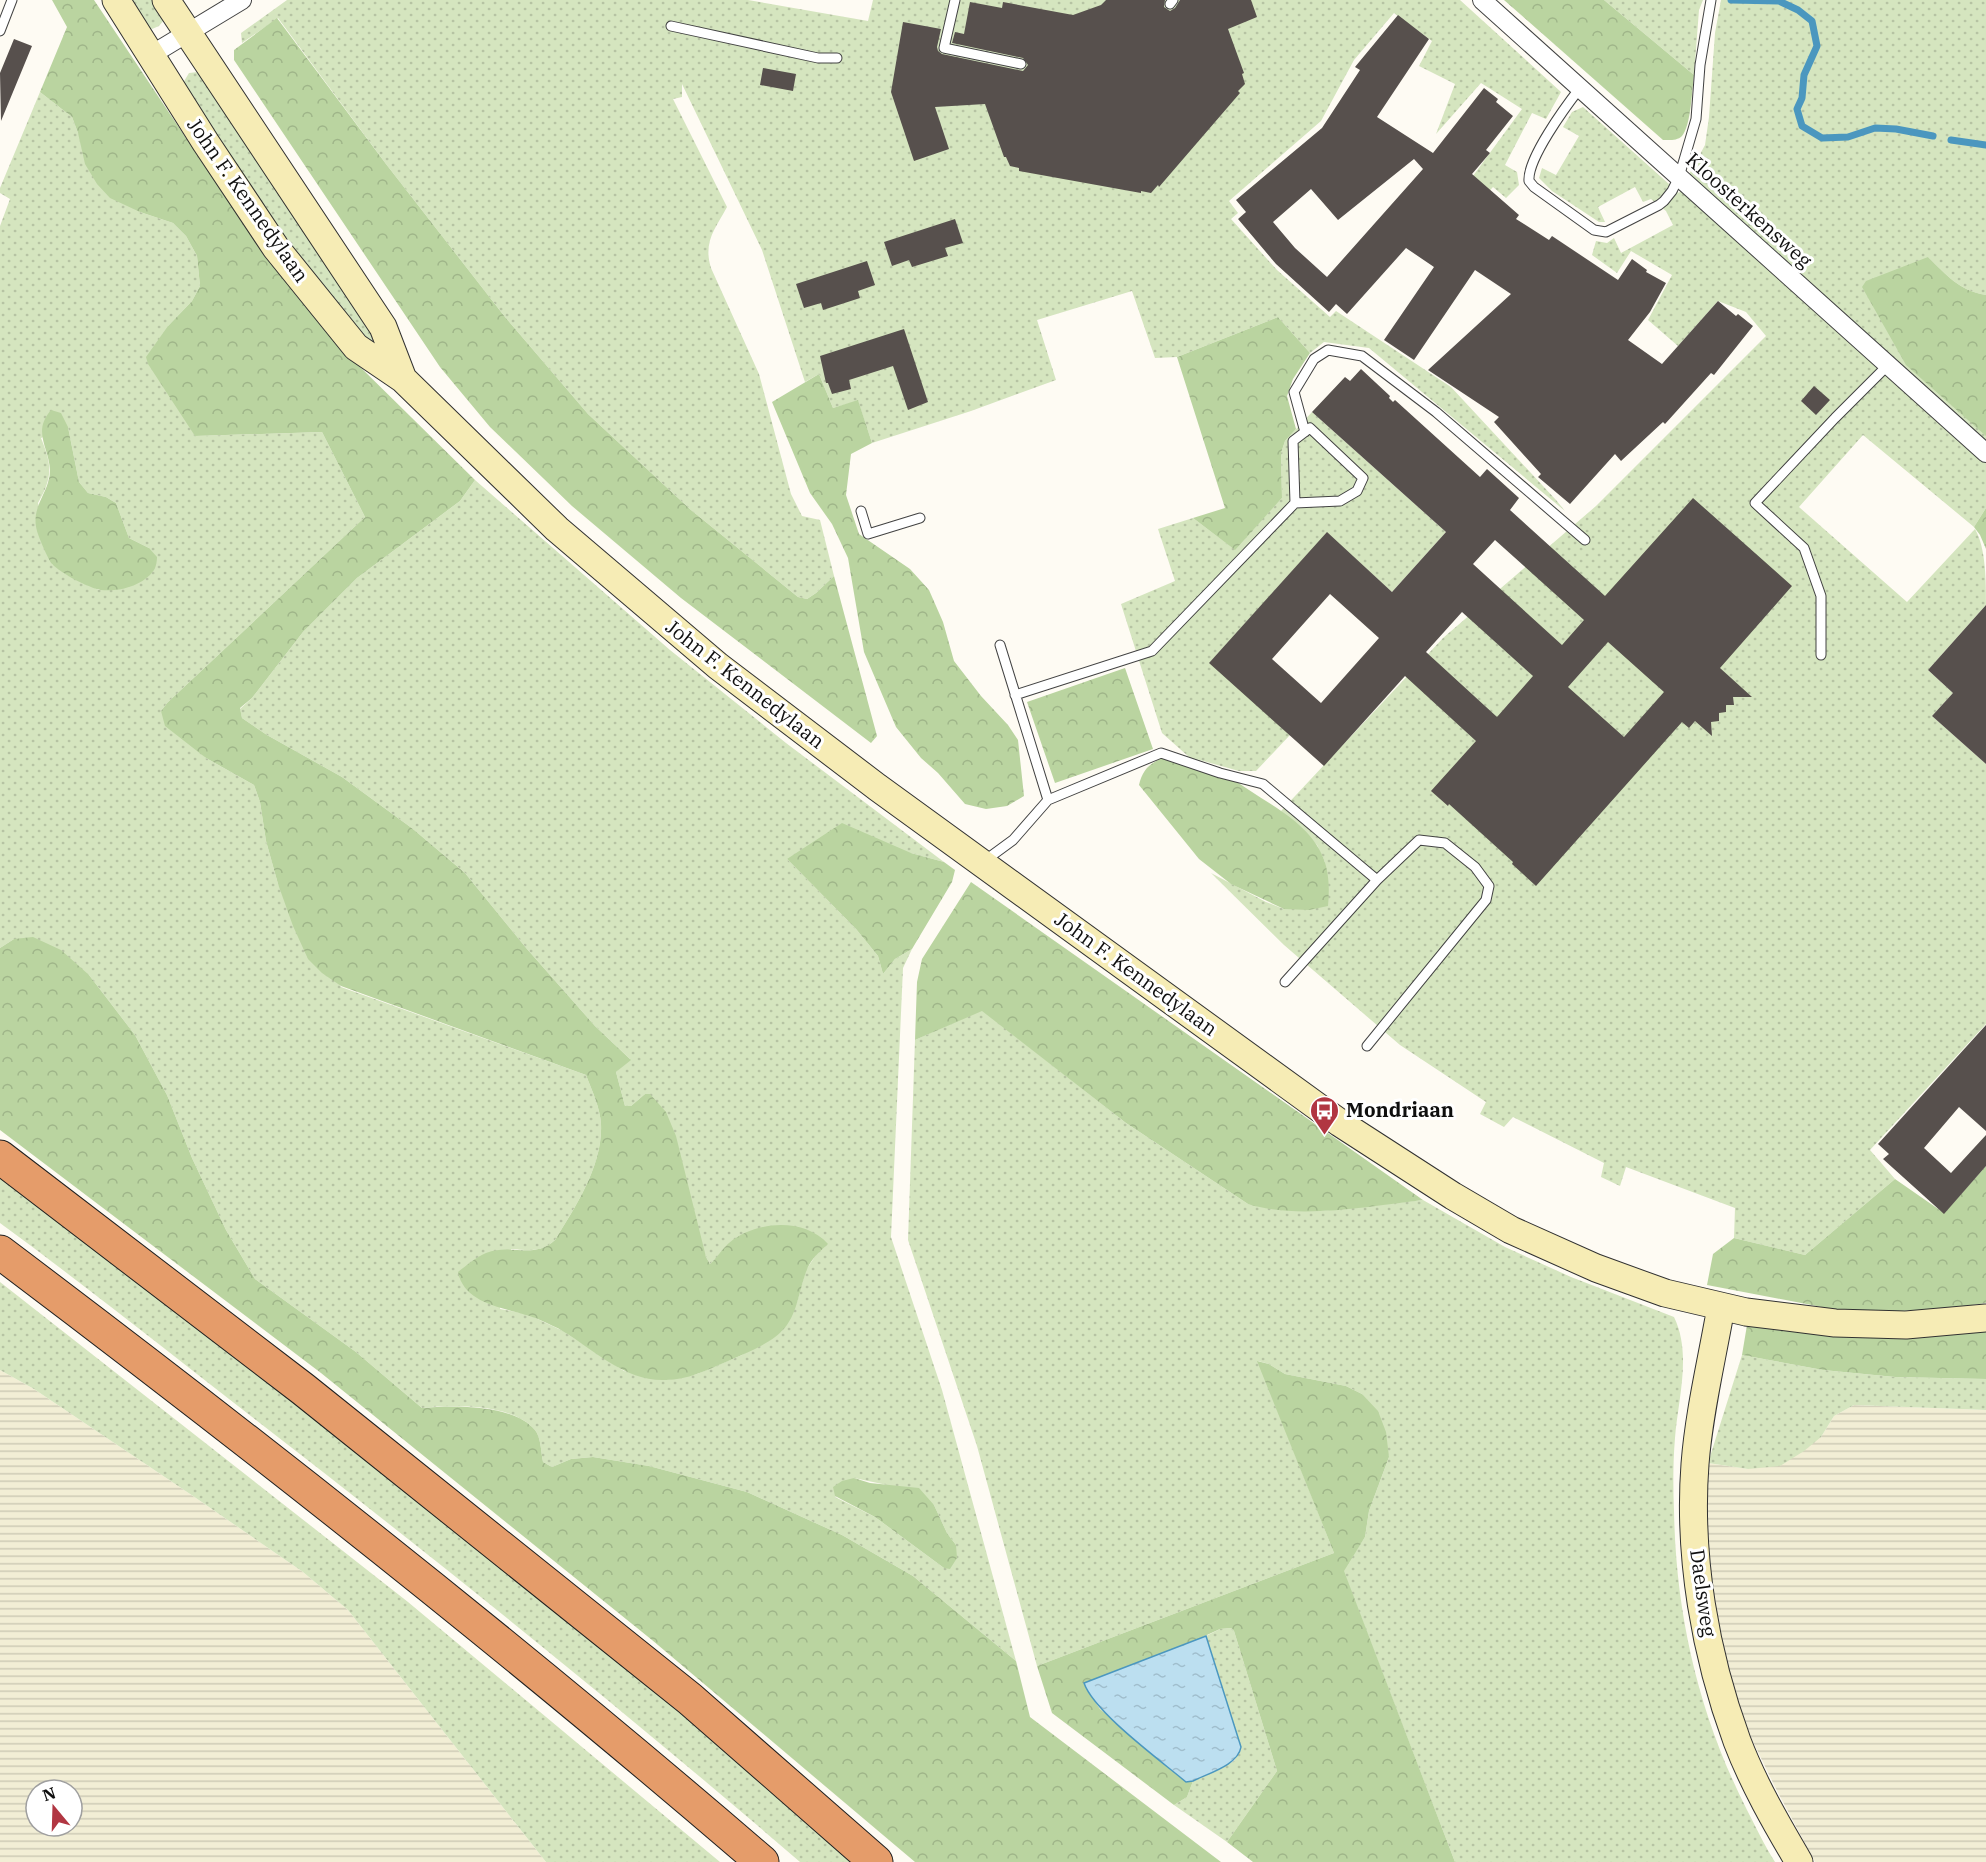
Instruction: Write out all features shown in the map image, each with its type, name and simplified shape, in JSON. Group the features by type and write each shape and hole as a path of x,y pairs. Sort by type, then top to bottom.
{"highway":[{"path":"0,1157 303,1389 690,1699 876,1862"},
{"path":"0,1252 270,1460 629,1747 762,1862"}],"street":[{"name":"John F. Kennedylaan","path":"116,0 206,143 276,248 356,346 403,379 557,529 718,666 877,787 1340,1123 1453,1196 1511,1230 1596,1268 1665,1293 1721,1307 1805,1320 1864,1325 1930,1324 1986,1318"},
{"name":"John F. Kennedylaan","path":"166,0 383,327 403,379"},
{"path":"151,55 242,0"},
{"name":"Kloosterkensweg","path":"1482,0 1986,453"},
{"name":"Daelsweg","path":"1721,1307 1695,1462 1695,1530 1701,1594 1711,1654 1737,1741 1755,1783 1799,1862"}],"lane":[{"path":"0,31 12,0"},
{"path":"955,0 945,48 1021,64"},
{"path":"1580,88 1554,123 1530,170 1529,181 1534,188 1594,230 1606,232 1664,201 1679,177 1696,119 1700,65 1711,0"},
{"path":"671,26 818,58 837,58"},
{"path":"1305,432 1294,392 1314,359 1328,350 1362,356 1436,412 1585,540"},
{"path":"1821,655 1821,596 1804,548 1755,503 1887,366"},
{"path":"1015,695 1152,651 1294,503 1340,501 1357,490 1363,478 1310,428 1293,441 1294,503"},
{"path":"861,511 868,534 920,518"},
{"path":"1000,645 1048,800"},
{"path":"982,862 1013,840 1048,800 1161,753 1220,773 1263,784 1377,880"},
{"path":"1285,982 1377,880 1419,840 1444,843 1475,867 1489,886 1486,900 1367,1046"}],"shaded area":[{"path":"0,1370 34,1389 193,1496 303,1572 348,1610 546,1862 0,1862"},
{"path":"1854,1405 1986,1410 1986,1862 1815,1862 1742,1719 1720,1646 1703,1518 1708,1463 1748,1469 1821,1437 1834,1416"}],"green space":[{"path":"52,0 94,0 230,204 300,300 348,355 475,480 460,501 357,578 303,632 252,698 240,708 242,718 267,735 342,777 413,829 465,873 527,949 595,1026 631,1060 616,1072 625,1106 631,1106 645,1094 650,1094 666,1112 676,1136 706,1257 710,1264 726,1245 752,1230 765,1227 779,1225 806,1229 818,1235 828,1244 815,1256 808,1268 787,1325 770,1341 756,1349 689,1376 674,1380 652,1379 625,1371 555,1327 529,1316 492,1305 470,1293 462,1284 458,1272 475,1259 496,1250 530,1250 547,1246 555,1240 587,1185 598,1155 601,1124 599,1111 586,1075 341,986 322,973 308,959 293,926 266,841 260,802 254,785 206,758 165,726 161,711 167,703 365,517 322,432 195,436 148,364 146,357 168,326 192,301 200,286 197,256 186,236 173,223 140,212 110,198 97,184 85,164 72,117 40,92 67,27"},
{"path":"127,0 156,0 164,20 152,29 146,26"},
{"path":"287,0 748,0 868,21 873,0 1460,0 1561,92 1546,119 1532,113 1505,165 1517,172 1519,185 1506,198 1493,187 1465,219 1451,206 1522,109 1481,83 1436,134 1455,84 1419,66 1432,41 1394,13 1354,60 1321,121 1229,201 1238,213 1231,219 1277,270 1330,317 1336,311 1451,387 1565,511 1369,348 1324,342 1310,353 1278,317 1177,357 1155,358 1132,291 1037,320 1056,380 872,443 858,401 833,408 819,374 805,382 762,250 682,84 682,97 673,99 727,207 709,243 711,268 759,374 791,494 802,516 820,520 834,576 807,599 798,597 691,510 588,414 505,317 386,164 278,18 242,43 241,33"},
{"path":"1504,0 1604,0 1694,75 1689,116 1682,136 1663,140"},
{"path":"1604,0 1703,0 1699,10 1694,75"},
{"path":"1721,0 1986,0 1986,295 1961,286 1928,257 1986,435 1986,508 1974,527 1863,435 1799,507 1907,602 1975,529 1979,537 1985,565 1986,605 1928,670 1953,693 1932,716 1986,764 1986,1024 1870,1150 1895,1179 1805,1255 1734,1238 1735,1208 1626,1167 1620,1186 1601,1177 1604,1163 1513,1117 1504,1127 1480,1114 1486,1102 1400,1045 1284,945 1211,873 1284,909 1325,862 1317,845 1281,811 1443,638 1596,506 1766,336 1746,312 1718,301 1678,346 1648,320 1672,275 1631,251 1617,273 1592,255 1596,241 1607,243 1614,238 1621,253 1673,225 1666,211 1651,199 1643,202 1635,187 1598,207 1605,222 1599,222 1552,191 1539,178 1542,168 1556,175 1579,136 1563,127 1572,112 1583,107 1679,193 1705,145 1715,33"},
{"path":"277,18 386,164 505,317 588,414 691,510 798,597 807,599 834,576 877,736 871,743 681,598 572,506 490,427 440,367 234,60 234,50"},
{"path":"198,72 375,336 384,358 329,296 240,176 183,83 189,73"},
{"path":"40,92 72,117 78,133 140,212 173,223 186,236 197,256 200,286 192,301 168,326 195,436 322,432 365,517 161,711 206,758 254,785 260,802 266,841 278,884 341,987 586,1075 601,1124 598,1155 593,1170 587,1185 555,1240 540,1249 511,1249 500,1309 527,1314 563,1331 624,1371 666,1380 697,1374 742,1355 782,1331 797,1302 806,1270 816,1255 715,1259 710,1264 645,1094 631,1106 625,1106 616,1072 630,1059 595,1026 527,949 465,873 413,829 342,777 267,735 242,718 240,709 252,698 303,632 357,578 460,501 475,480 670,650 786,743 944,862 911,853 787,859 856,929 878,956 883,974 895,959 912,949 903,968 891,1237 942,1390 1016,1661 913,1576 842,1535 747,1492 649,1466 593,1457 571,1459 552,1467 543,1462 540,1441 535,1430 525,1421 513,1415 466,1406 422,1408 356,1352 255,1279 226,1230 192,1158 167,1095 135,1035 89,975 14,939 0,948 0,226 10,199 0,193 0,188","holes":["68,427 79,482 88,493 106,497 116,503 129,538 149,548 99,590 67,575 52,564 38,503 46,486 49,471 41,438","854,1478 887,1485 934,1505 947,1533 956,1545 944,1568 875,1517 835,1497"]},
{"path":"1928,257 1961,286 1986,295 1986,436 1906,365 1862,287 1866,281"},
{"path":"1278,317 1310,353 1293,379 1287,396 1296,429 1285,441 1281,453 1282,498 1235,550 1193,518 1225,508 1177,357"},
{"path":"819,374 833,408 858,400 872,443 851,454 846,495 859,534 910,569 929,590 943,622 954,661 1018,740 1024,796 1007,806 986,809 965,804 938,773 921,758 896,727 864,652 848,558 832,524 810,493 772,402"},
{"path":"51,410 61,413 68,427 79,482 88,493 106,497 116,503 129,538 149,548 157,557 154,570 137,584 115,590 96,589 61,572 48,558 38,534 36,514 49,478 49,462 42,433 45,418"},
{"path":"1312,412 1446,532 1392,592 1327,533 1210,662 1290,735 1256,771 1239,771 1189,757 1162,733 1121,604 1175,581 1158,529 1193,518 1234,549 1282,498 1281,453 1285,441"},
{"path":"1986,508 1986,549 1974,527"},
{"path":"1125,668 1153,749 1055,783 1027,702"},
{"path":"1170,755 1193,758 1215,768 1277,808 1310,835 1326,866 1329,882 1328,906 1309,910 1284,909 1231,884 1199,859 1139,785 1146,769"},
{"path":"842,823 911,853 944,862 955,870 952,882 912,949 895,959 883,974 878,956 856,929 787,859"},
{"path":"971,882 1423,1200 1312,1211 1268,1209 1248,1204 1126,1123 982,1011 915,1040 917,982 922,959"},
{"path":"33,937 61,950 89,975 135,1035 167,1095 192,1158 226,1230 255,1279 356,1352 422,1408 482,1408 512,1415 525,1421 537,1433 543,1462 552,1467 571,1459 593,1457 649,1466 747,1492 842,1535 913,1576 1016,1661 1030,1717 1221,1862 915,1862 652,1640 321,1373 0,1130 0,948 14,939"},
{"path":"982,1010 1126,1123 1248,1204 1322,1211 1423,1200 1505,1247 1571,1277 1674,1317 1679,1331 1683,1361 1673,1484 1676,1550 1685,1627 1703,1702 1716,1738 1747,1810 1775,1862 1455,1862 1343,1570 1365,1537 1369,1511 1389,1457 1362,1394 1346,1386 1285,1374 1269,1364 1258,1361 1334,1553 1037,1666 977,1446 908,1240 915,1040"},
{"path":"1986,1166 1986,1303 1945,1309 1853,1313 1707,1285 1713,1254 1734,1238 1805,1255 1895,1179 1944,1213"},
{"path":"0,1175 515,1575 741,1764 853,1862 800,1862 669,1751 468,1587 133,1324 0,1223"},
{"path":"0,1282 408,1602 720,1862 546,1862 348,1610 303,1572 193,1496 34,1389 0,1370"},
{"path":"1747,1325 1986,1330 1986,1379 1895,1377 1823,1370 1742,1355"},
{"path":"1742,1355 1823,1370 1895,1377 1986,1379 1986,1410 1854,1405 1834,1416 1821,1437 1780,1466 1748,1469 1708,1463"},
{"path":"1257,1361 1269,1364 1285,1374 1346,1386 1362,1394 1378,1411 1386,1432 1389,1457 1369,1511 1365,1537 1344,1571 1455,1862 1253,1862 1227,1842 1277,1771 1234,1631 1231,1628 1220,1629 1087,1690 1100,1709 1186,1782 1193,1781 1187,1797 1174,1805 1052,1713 1037,1666 1334,1553"},
{"path":"854,1478 870,1483 919,1488 934,1505 947,1533 956,1545 957,1558 950,1569 944,1568 875,1517 835,1496 833,1487 842,1481"},
{"path":"1231,1628 1234,1631 1277,1771 1227,1842 1174,1805 1187,1797 1193,1781 1234,1761 1241,1747 1206,1636 1220,1629"}],"water":[{"path":"1206,1636 1241,1747 1239,1753 1229,1764 1186,1782 1100,1708 1084,1683"}],"building":[{"path":"1106,0 1165,0 1164,7 1170,11 1180,0 1251,0 1257,17 1228,29 1244,73 1242,74 1245,84 1238,91 1240,93 1159,187 1158,185 1151,193 1141,191 1141,193 1019,171 1019,168 1010,166 1004,157 985,104 935,107 949,149 914,161 891,92 903,22 941,29 937,47 942,54 1023,71 1028,65 1023,58 952,43 955,32 964,34 970,2 1002,8 1003,2 1073,15 1101,5"},
{"path":"1398,15 1429,39 1377,117 1433,153 1484,88 1498,99 1496,102 1513,116 1486,150 1490,153 1472,174 1519,215 1516,219 1549,240 1552,236 1618,280 1632,259 1647,270 1646,272 1666,283 1650,312 1628,340 1662,364 1718,301 1753,326 1714,375 1711,373 1665,424 1663,422 1621,461 1615,454 1570,504 1538,477 1541,474 1494,422 1499,417 1428,370 1511,294 1475,270 1414,360 1384,340 1434,267 1406,248 1347,314 1336,304 1329,312 1276,264 1238,219 1246,212 1236,200 1322,128 1360,70 1355,67","holes":["1414,159 1423,169 1327,277 1295,248 1273,222 1311,189 1338,220"]},
{"path":"14,39 32,46 1,121 0,73"},
{"path":"763,68 796,74 793,91 760,85"},
{"path":"955,219 963,243 945,248 948,256 912,267 909,260 892,266 884,242"},
{"path":"867,261 875,285 858,291 860,298 823,310 821,303 804,308 796,284"},
{"path":"904,329 928,402 908,410 893,366 849,380 851,389 832,394 826,383 820,356"},
{"path":"1361,369 1390,396 1393,402 1395,400 1480,477 1487,469 1519,498 1510,510 1605,596 1693,498 1792,586 1720,668 1752,697 1733,697 1734,705 1726,705 1726,712 1719,713 1719,721 1711,722 1712,736 1695,721 1689,728 1682,722 1536,886 1449,804 1448,806 1431,791 1476,741 1405,676 1324,766 1209,663 1327,532 1392,592 1446,532 1312,412 1345,377 1350,381","holes":["1495,540 1584,620 1562,645 1473,564","1330,594 1379,638 1321,703 1272,659","1462,612 1533,676 1497,717 1426,652","1608,642 1664,692 1624,737 1568,687"]},
{"path":"1814,386 1830,400 1816,415 1801,401"},
{"path":"1986,605 1986,764 1932,716 1953,693 1928,670"},
{"path":"1986,1025 1986,1131 1959,1107 1924,1148 1951,1173 1986,1135 1986,1166 1944,1214 1883,1159 1889,1154 1878,1144"}],"waterway":[{"path":"1731,0 1779,1 1798,10 1812,21 1817,46 1804,75 1802,98 1797,109 1802,126 1822,138 1848,137 1875,128 1896,129 1933,136"},
{"path":"1951,140 1986,145"}],"place":[{"name":"Mondriaan","path":"1325,1136"}]}
